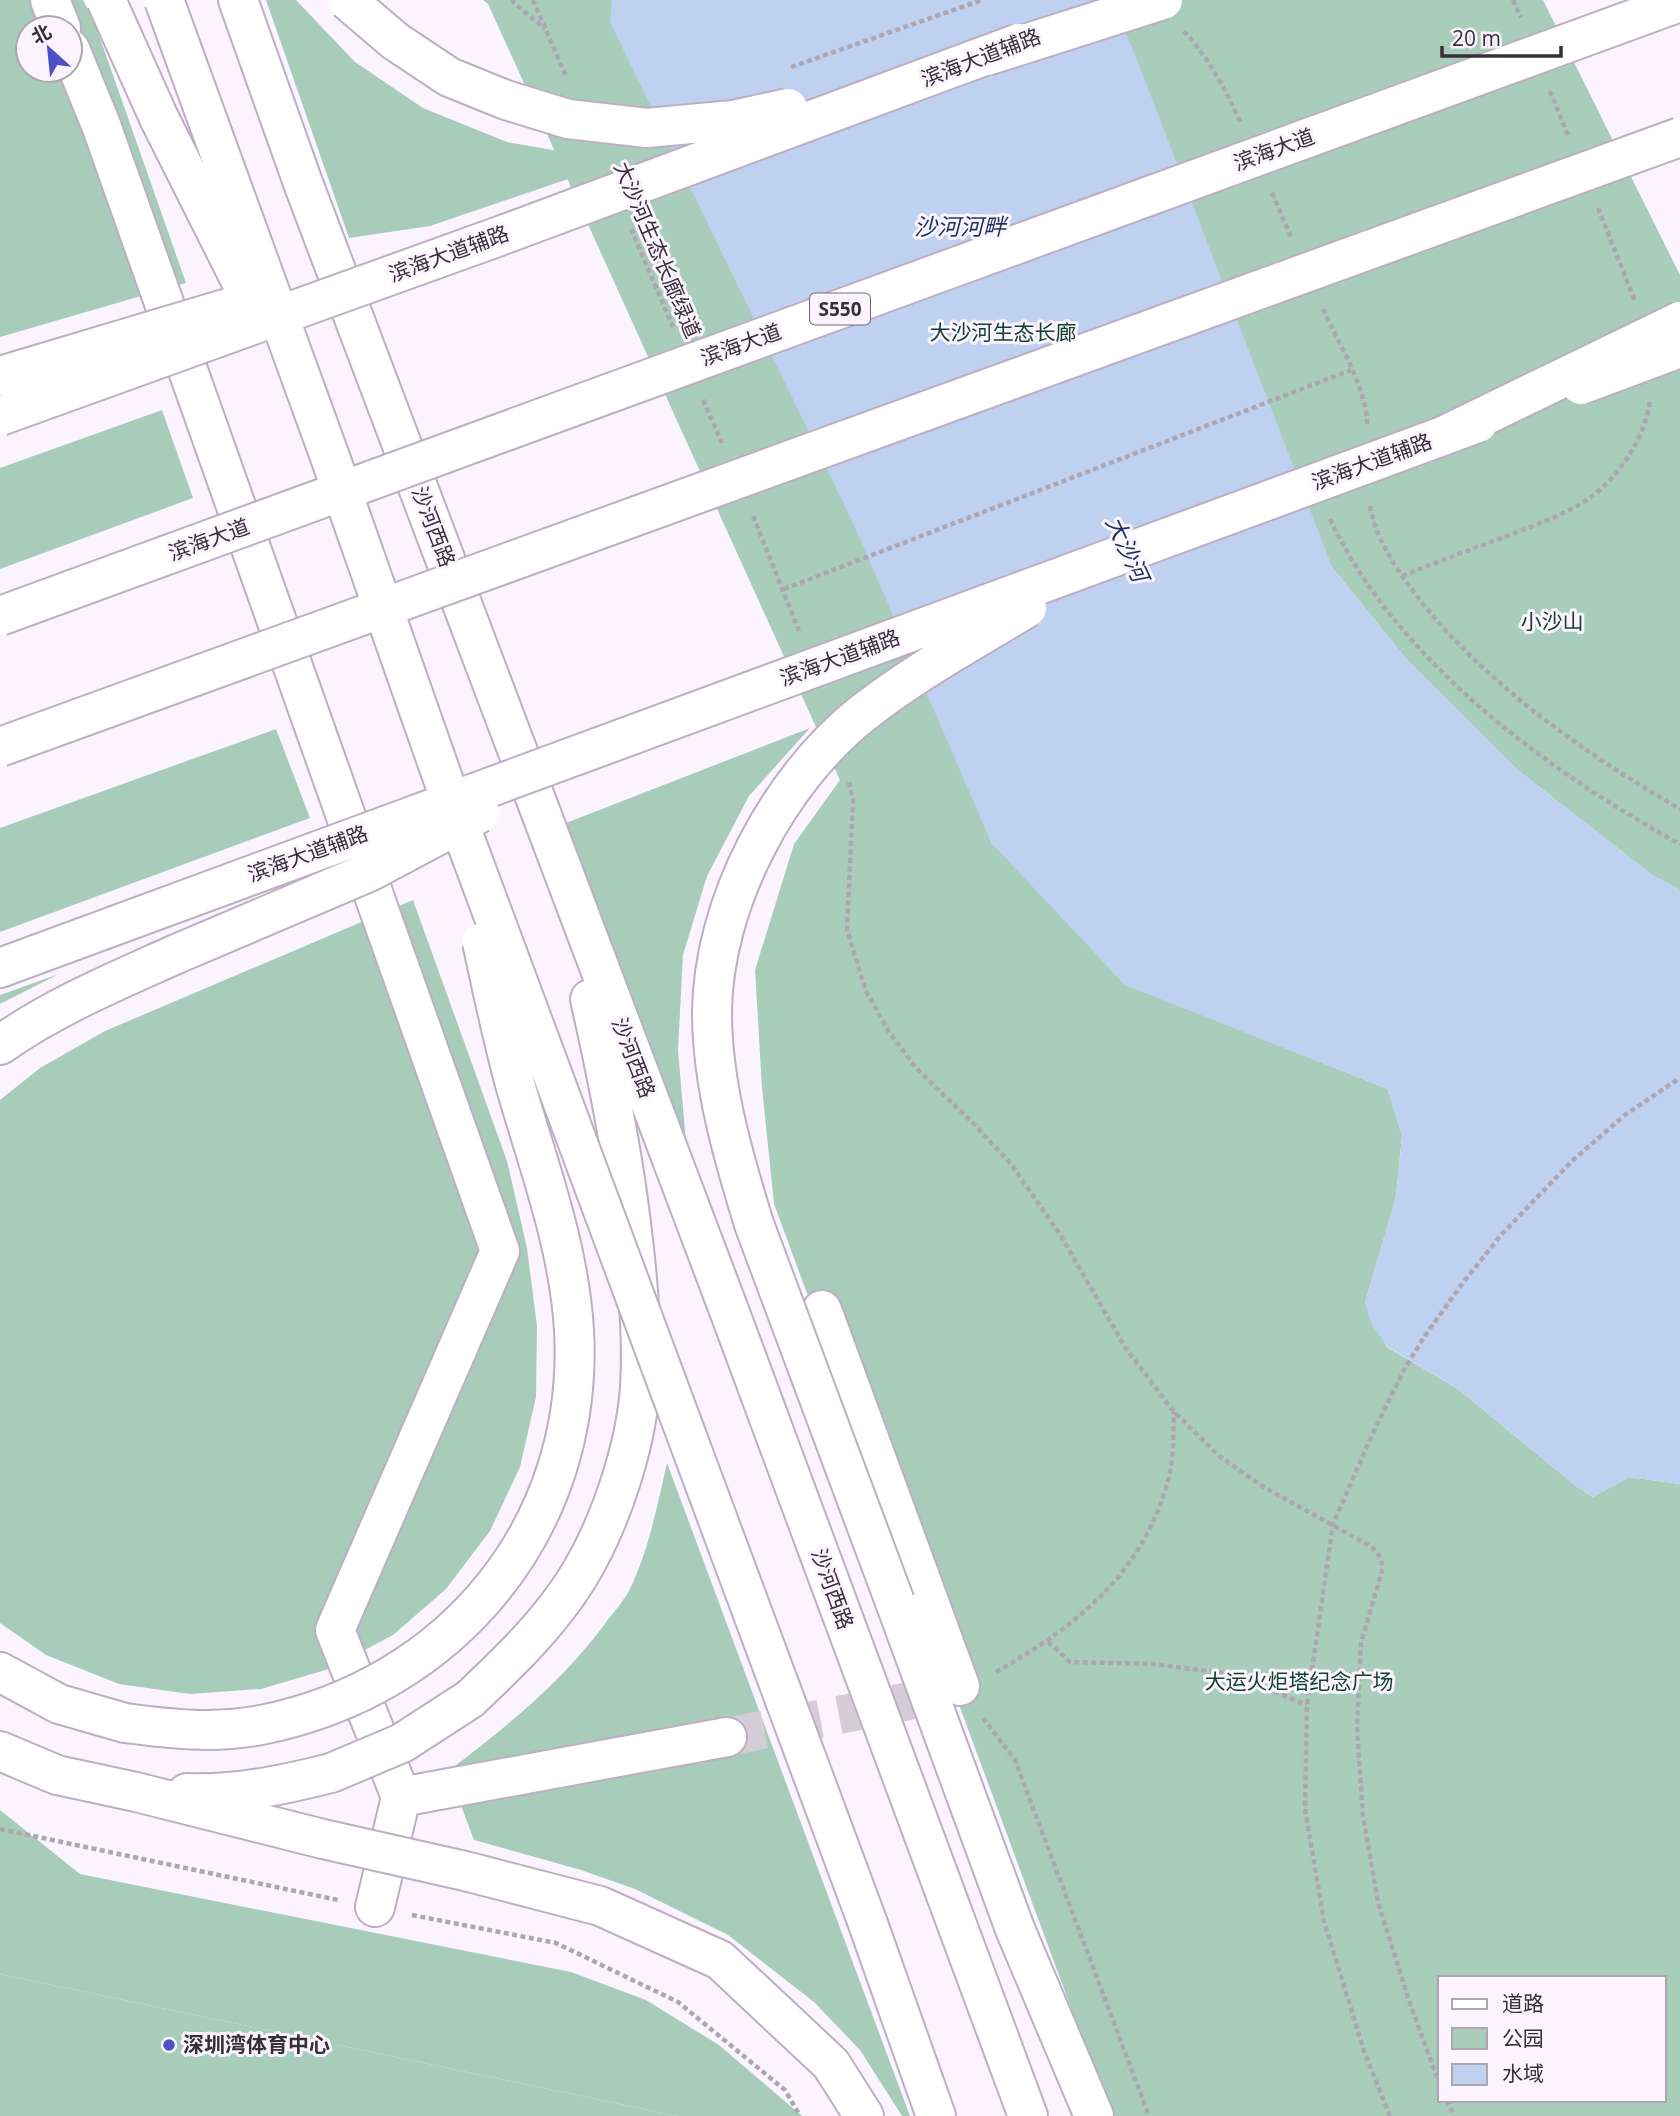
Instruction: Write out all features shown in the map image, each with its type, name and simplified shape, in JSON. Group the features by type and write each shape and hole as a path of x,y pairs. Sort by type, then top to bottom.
{"main road":[{"path":"106,0 159,118 330,457"},
{"path":"164,0 330,457 449,796 867,1921 936,2116"},
{"path":"211,0 303,183"},
{"name":"沙河西路","path":"238,0 303,183 735,1326 1028,2116"},
{"path":"347,0 395,41 449,77 506,100 568,119 647,128 733,120 830,99 987,56 1163,0"},
{"name":"滨海大道辅路","path":"0,416 497,237 1132,0"},
{"name":"滨海大道","path":"0,616 1680,2"},
{"path":"84,83 500,1251 335,1630 401,1797 375,1907"},
{"path":"0,747 1680,137"},
{"path":"0,376 222,308 497,237"},
{"path":"1447,434 1680,321"},
{"name":"滨海大道辅路","path":"18,961 1680,348"},
{"path":"1094,2116 1015,1929 754,1224 725,1120 716,1064 712,1012 717,965 727,923 744,875 760,841 792,788 823,750 861,715 908,681 1036,603 1166,538"},
{"path":"0,1045 20,1031 92,992 369,872 576,762 641,731"},
{"path":"0,1672 59,1704 125,1723 190,1731 259,1726 326,1709 384,1682 431,1651 475,1610 502,1577 537,1520 559,1464 573,1390 574,1331 567,1267 555,1215 504,1043 449,796"},
{"path":"136,1792 209,1794 275,1787 331,1773 402,1742 470,1699 529,1643 578,1576 614,1503 629,1452 640,1387 640,1297 615,1112 590,1000 537,804"},
{"path":"822,1311 960,1686"},
{"path":"401,1797 727,1737"},
{"path":"0,1751 57,1775 465,1871 600,1906 720,1960 831,2064 864,2116"}],"path":[{"path":"511,0 546,30"},
{"path":"533,0 568,81"},
{"path":"779,71 982,0"},
{"name":"大沙河生态长廊绿道","path":"627,220 676,335"},
{"path":"784,589 1351,370"},
{"path":"703,398 724,449"},
{"path":"1326,511 1342,545 1379,602 1441,669 1492,717 1592,792 1680,844"},
{"path":"751,513 801,635"},
{"path":"1402,576 1433,616 1467,653 1508,690 1601,760 1680,809"},
{"path":"849,778 853,800 847,930 866,990 889,1032 917,1069 1011,1164 1061,1236 1125,1347 1174,1412 1219,1456 1262,1486 1372,1547 1380,1557 1382,1567 1361,1643 1357,1728 1363,1816 1378,1902 1408,1998 1438,2080"},
{"path":"1390,2116 1364,2051 1324,1922 1305,1809 1307,1704 1333,1524 1404,1370 1442,1310 1480,1261 1524,1210 1597,1138 1680,1077"},
{"path":"1149,2116 1015,1760 960,1686 990,1676 1048,1642 1089,1609 1124,1572 1155,1521 1170,1474 1174,1412"},
{"path":"1048,1642 1070,1662 1154,1664 1230,1674 1307,1704"},
{"path":"0,1829 556,1944 678,2002 785,2090 800,2116"}],"green space":[{"path":"0,0 83,0 94,21 186,283 0,337"},
{"path":"266,0 296,0 355,62 423,108 507,142 570,153 577,176 430,226 349,238"},
{"path":"483,0 1543,0 1680,275 1680,890 1652,875 1520,772 1407,660 1332,567 991,842 1125,984 1388,1089 1402,1136 1396,1197 1365,1303 1387,1347 1458,1389 1593,1497 1629,1477 1680,1484 1680,2116 1111,2116 774,1204 762,1088 755,970 794,844 840,780 488,4"},
{"path":"162,410 193,498 0,569 0,468"},
{"path":"1680,707 1680,777 1664,767 1654,728"},
{"path":"810,728 749,796 707,876 683,955 678,1050 686,1142 566,823"},
{"path":"276,729 310,818 0,932 0,828"},
{"path":"413,900 507,1161 527,1248 537,1326 536,1397 520,1467 490,1531 446,1589 393,1635 329,1669 261,1689 190,1694 119,1684 46,1655 0,1623 0,1100 40,1068 105,1031"},
{"path":"783,930 809,931 833,942 838,953 839,990 859,1047 998,1219 1086,1380 1124,1434 1138,1461 1136,1484 1096,1554 1035,1617 964,1664 790,1201 767,1048 764,971"},
{"path":"59,974 0,1004 0,995"},
{"path":"667,1463 910,2116 902,2116 860,2050 814,2002 728,1935 635,1889 581,1870 474,1840 448,1771 550,1686 587,1646 623,1600 636,1575 647,1544"},
{"path":"1048,1668 1097,1683 1274,1697 1261,1768 1296,2010 1244,1962 1173,1831 1145,1812 1129,1819 1124,1834 1139,1946 1169,2004 1199,2021 1231,2060 1268,2069 1343,2068 1356,2116 1139,2116 981,1703"},
{"path":"0,1810 80,1874 571,1972 646,2000 719,2045 802,2116 677,2116 0,1974"},
{"name":"深圳湾体育中心","path":"0,1974 677,2116 0,2116"}],"water":[{"name":"沙河河畔","path":"612,0 1109,0 1134,52 1332,567 1407,660 1520,772 1652,875 1680,890 1680,1484 1629,1477 1593,1497 1458,1389 1388,1347 1372,1325 1365,1303 1396,1197 1402,1137 1388,1089 1125,985 991,842 854,525 610,22"}],"tunnel":[{"path":"727,1737 905,1702 960,1686"}],"place":[{"name":"深圳湾体育中心","path":"169,2045"}],"park label":[{"name":"大沙河生态长廊","path":"1003,333"},
{"name":"小沙山","path":"1552,622"},
{"name":"大运火炬塔纪念广场","path":"1299,1682"}],"water label":[{"name":"大沙河","path":"1127,549"}]}
